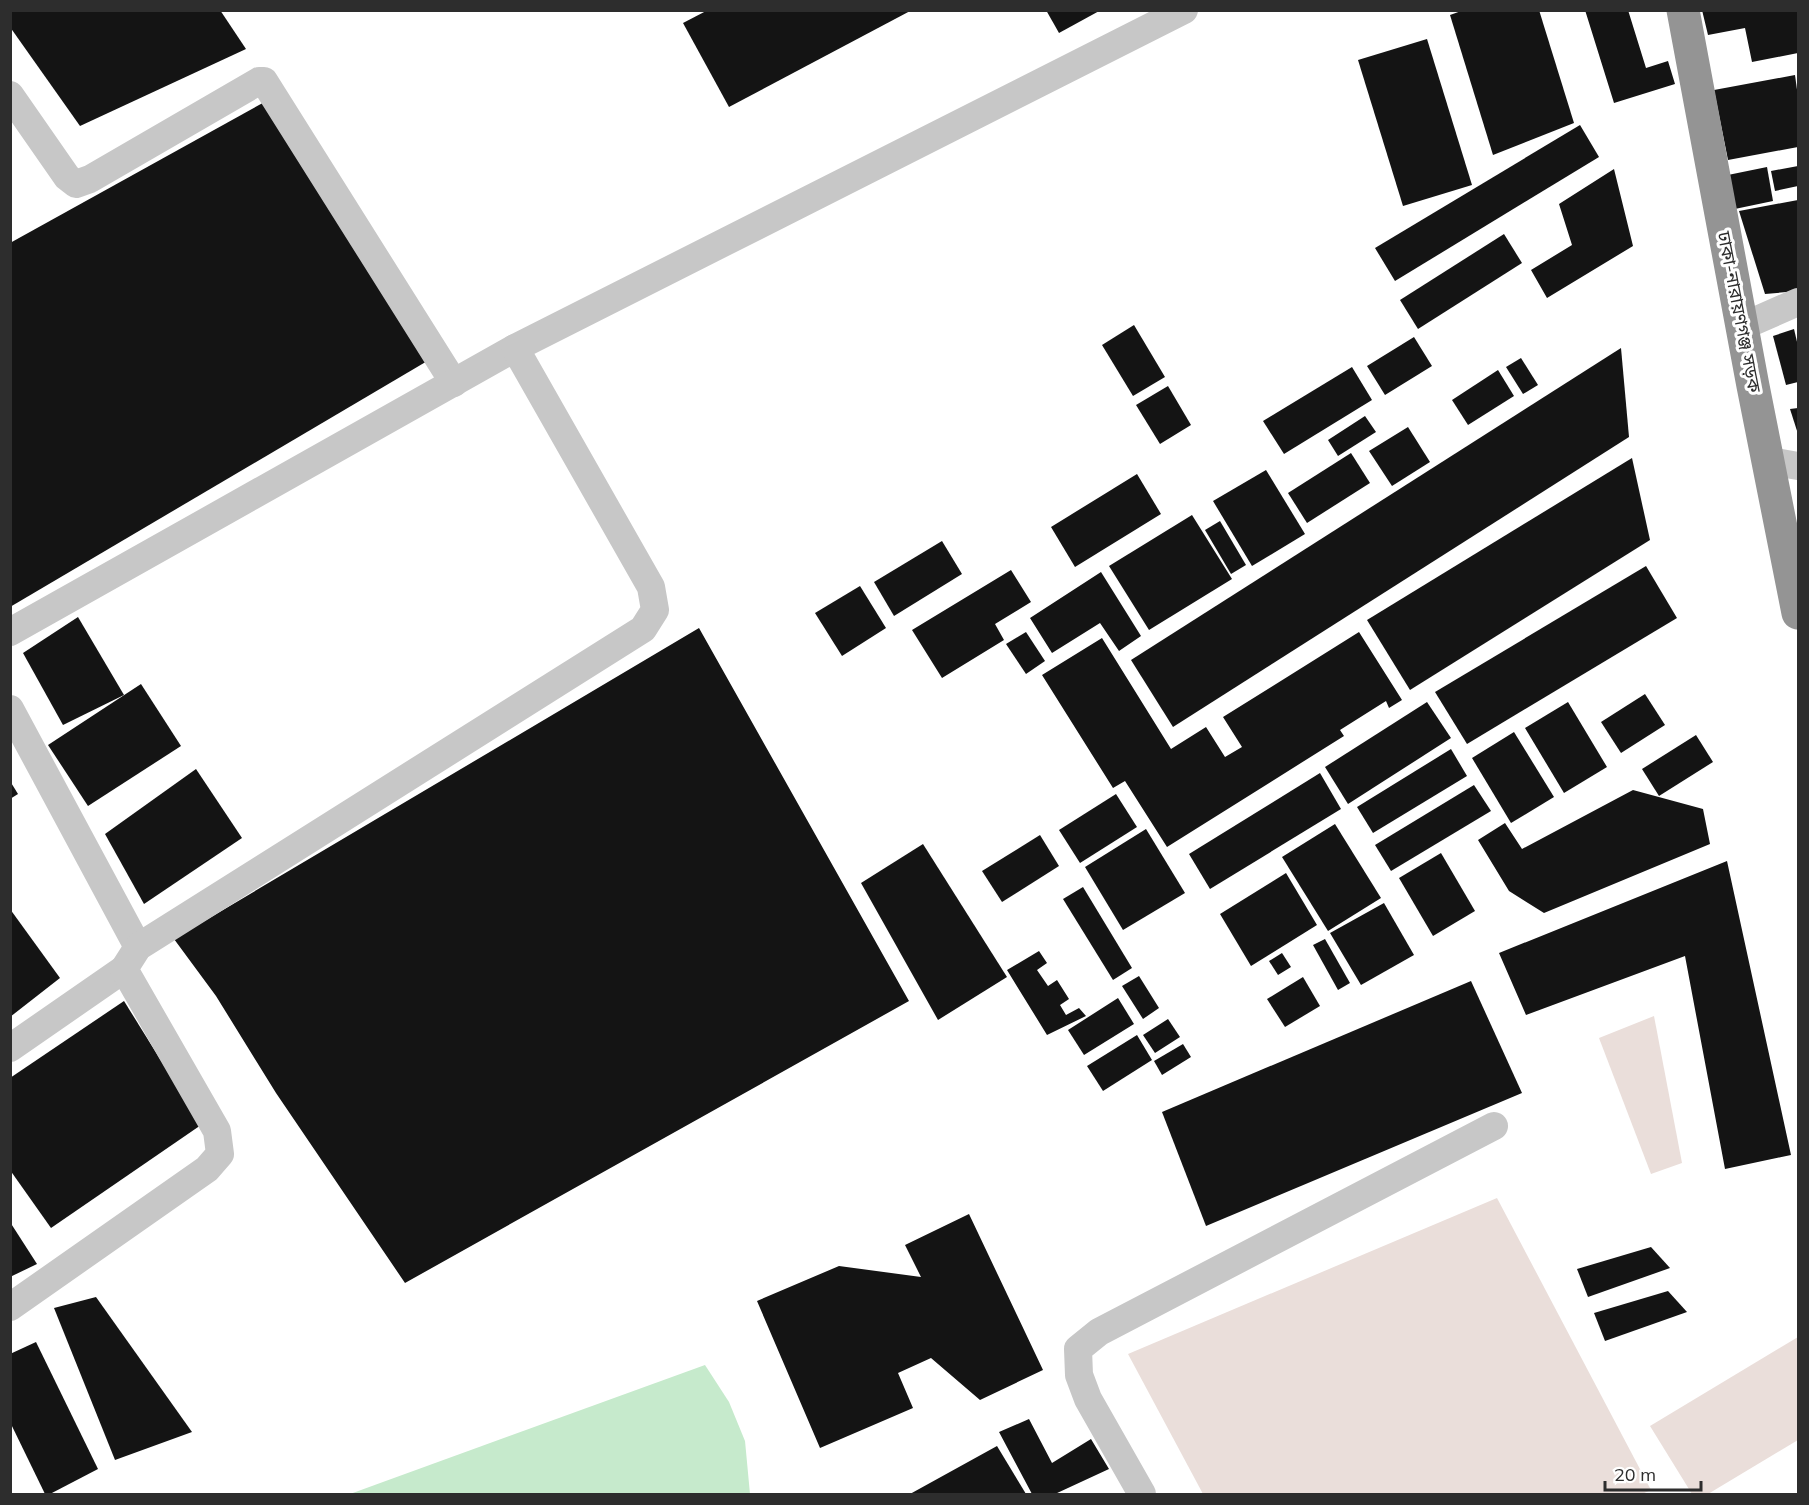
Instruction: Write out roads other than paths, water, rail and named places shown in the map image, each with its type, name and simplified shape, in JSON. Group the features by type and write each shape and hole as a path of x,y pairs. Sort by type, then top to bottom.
{"highway":[{"name":"ঢাকা-নারায়ণগঞ্জ সড়ক","path":"1683,10 1741,327 1784,464 1798,613"}],"street":[{"path":"10,632 515,348 1185,10"},
{"path":"10,94 67,177 76,184 90,179 259,81 264,81 454,383"},
{"path":"1741,327 1798,302"},
{"path":"10,1048 131,958 643,629 655,610 651,587 515,348"},
{"path":"10,709 217,1131 220,1154 207,1169 10,1308"},
{"path":"1142,1494 1088,1399 1079,1375 1078,1349 1099,1332 1494,1126"}]}
